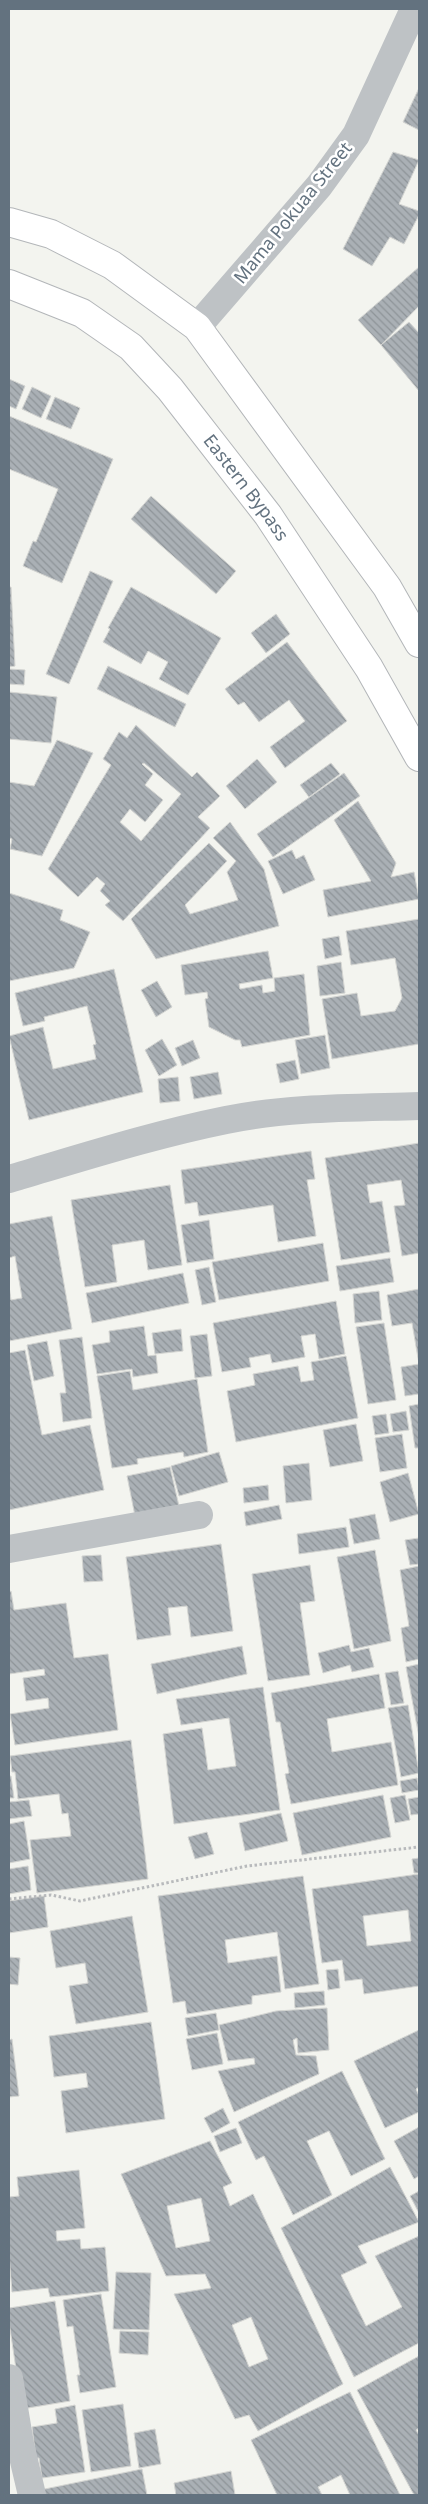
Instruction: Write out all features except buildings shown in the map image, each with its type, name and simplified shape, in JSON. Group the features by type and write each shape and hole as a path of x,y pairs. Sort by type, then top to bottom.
{"highway":[{"path":"9,222 51,234 112,265 197,327 387,588 419,643"},
{"name":"Eastern Bypass","path":"9,284 82,313 131,347 170,389 268,514 369,668 419,757"}],"street":[{"name":"Mama Pokuaa Street","path":"197,327 319,186 356,135 414,9"},
{"path":"9,1179 142,1141 226,1120 281,1111 419,1106"},
{"path":"9,1549 199,1515"},
{"path":"9,2378 20,2444 32,2495"}],"path":[{"path":"9,1899 51,1894 80,1901 247,1866 419,1847"}]}
